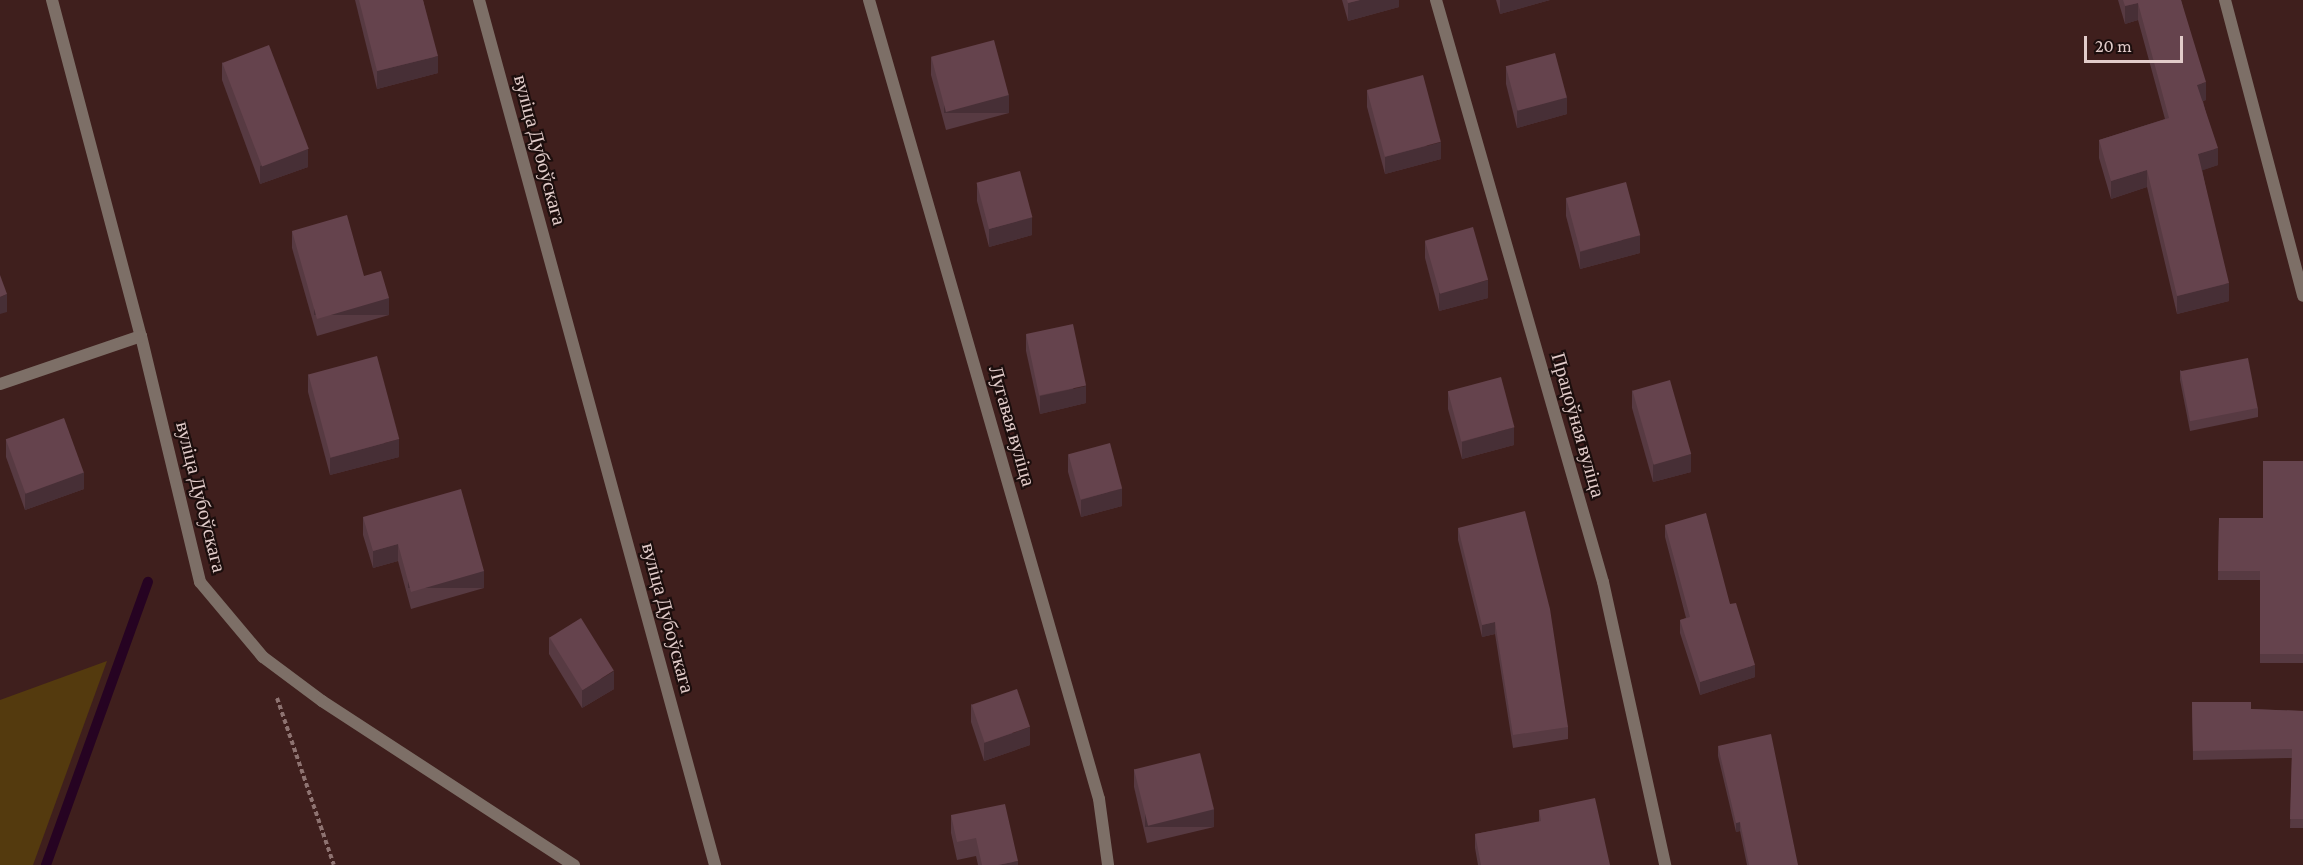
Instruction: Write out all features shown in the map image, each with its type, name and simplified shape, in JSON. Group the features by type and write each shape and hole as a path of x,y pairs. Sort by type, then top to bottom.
{"street":[{"name":"вуліца Дубоўскага","path":"52,0 141,336 200,582 263,657 322,701 574,865"},
{"name":"вуліца Дубоўскага","path":"479,0 715,865"},
{"name":"Лугавая вуліца","path":"869,0 1100,799 1108,865"},
{"name":"Працоўная вуліца","path":"1436,0 1603,582 1665,865"},
{"path":"2225,0 2303,296"},
{"path":"0,384 141,336"}],"path":[{"path":"263,657 334,865"}],"shaded area":[{"path":"107,661 33,865 0,865 0,700"}],"building":[{"path":"359,0 423,0 438,56 377,71"},
{"path":"2123,0 2181,0 2206,82 2197,85 2218,148 2198,154 2229,283 2177,296 2147,170 2111,181 2099,140 2169,118 2138,3 2125,6"},
{"path":"994,40 1009,95 946,112 931,57"},
{"path":"269,45 309,149 262,167 222,63"},
{"path":"1555,53 1567,97 1518,111 1506,66"},
{"path":"1423,75 1441,142 1385,157 1367,90"},
{"path":"1020,171 1032,217 989,229 977,183"},
{"path":"1626,182 1640,235 1580,251 1566,198"},
{"path":"347,215 364,276 381,271 389,298 317,319 292,231"},
{"path":"1473,227 1488,280 1440,294 1425,241"},
{"path":"0,275 7,294 0,297"},
{"path":"1073,324 1086,386 1039,396 1026,334"},
{"path":"377,356 399,439 331,457 308,374"},
{"path":"2248,358 2258,408 2190,421 2180,371"},
{"path":"1501,377 1514,427 1461,441 1448,391"},
{"path":"1670,380 1691,454 1654,465 1633,391"},
{"path":"64,418 84,473 26,494 6,439"},
{"path":"1110,443 1122,488 1081,500 1068,454"},
{"path":"2263,461 2303,461 2303,654 2260,654 2260,571 2218,571 2219,518 2263,518"},
{"path":"461,489 484,571 411,592 398,544 373,551 363,517"},
{"path":"1525,511 1550,609 1568,727 1513,735 1495,622 1482,625 1458,528"},
{"path":"1706,513 1730,604 1736,603 1755,665 1700,682 1680,620 1690,617 1665,525"},
{"path":"581,618 614,671 582,690 550,638"},
{"path":"1017,689 1030,727 985,742 972,705"},
{"path":"2192,702 2251,702 2251,709 2303,711 2303,819 2290,819 2292,749 2193,751"},
{"path":"1771,734 1798,865 1749,865 1740,822 1736,823 1718,746"},
{"path":"1200,753 1214,809 1148,826 1134,769"},
{"path":"1595,798 1610,865 1481,865 1475,834 1541,821 1539,810"},
{"path":"1005,804 1018,861 982,865 976,838 957,842 951,815"}],"waterway":[{"path":"46,865 148,582"}]}
